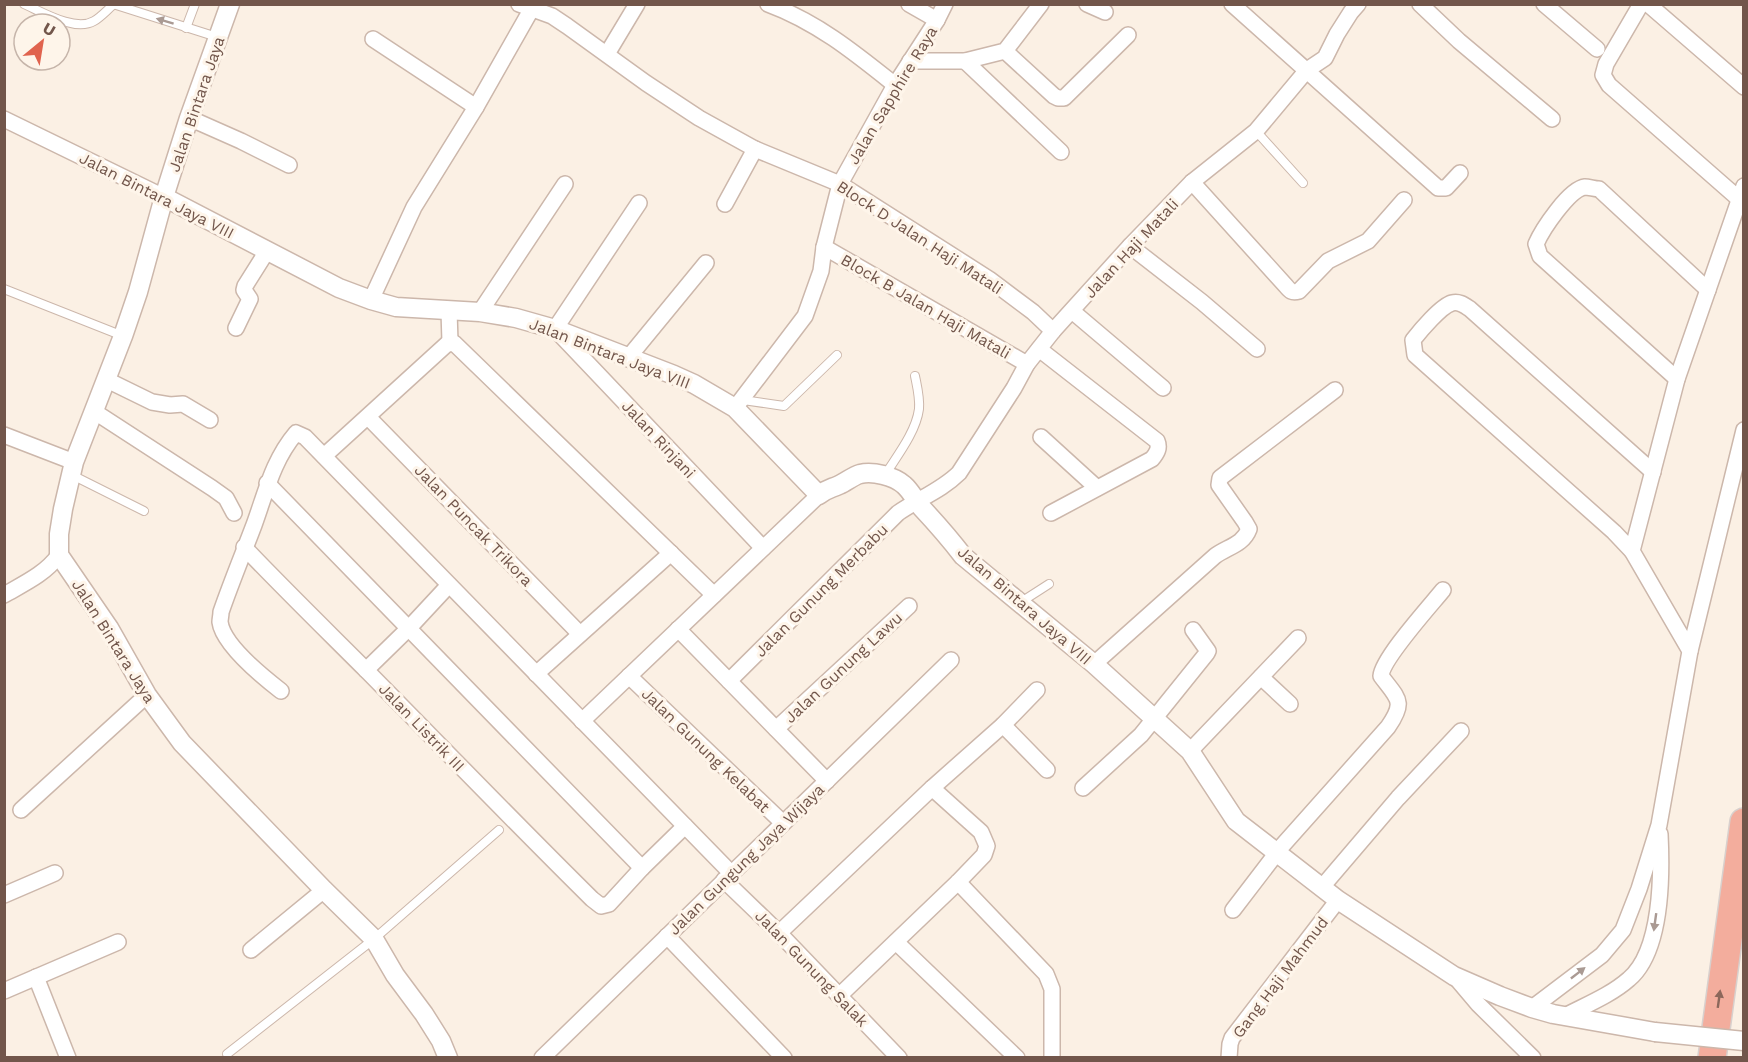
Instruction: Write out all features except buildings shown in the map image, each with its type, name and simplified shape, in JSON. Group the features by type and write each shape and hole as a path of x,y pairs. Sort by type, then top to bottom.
{"highway":[{"path":"1712,1058 1743,822"}],"street":[{"name":"Jalan Bintara Jaya","path":"230,4 189,118 138,292 107,380 72,468 59,534 59,555 109,628 147,695 182,743 374,939 395,975 441,1041 448,1058"},
{"path":"607,54 637,4"},
{"path":"768,4 791,13 830,34 895,85"},
{"path":"909,4 937,20"},
{"name":"Jalan Sapphire Raya","path":"739,404 805,316 821,271 824,247 840,184 895,85 945,4"},
{"path":"910,61 965,61 1005,51 1041,4"},
{"path":"1087,4 1105,12"},
{"path":"1232,4 1438,188 1446,188 1460,173"},
{"path":"1419,4 1459,41 1552,119"},
{"path":"1544,4 1597,49"},
{"path":"1632,552 1677,379 1741,192 1609,85 1603,75 1606,64 1641,4"},
{"path":"1648,4 1743,87"},
{"path":"371,300 414,207 476,106 525,7"},
{"name":"Block D Jalan Haji Matali","path":"525,7 552,16 674,103 699,118 755,149 840,184 989,279 1033,312 1053,331"},
{"name":"Jalan Haji Matali","path":"916,501 948,484 959,473 1027,364 1053,331 1130,246 1192,182 1256,131 1307,70 1325,58 1351,7"},
{"path":"1005,51 1054,96 1064,98 1128,35"},
{"path":"373,39 476,106"},
{"path":"965,61 1061,152"},
{"path":"189,118 249,144 289,165"},
{"name":"Jalan Bintara Jaya VIII","path":"4,119 164,197 339,288 396,307 480,312 516,318 555,329 739,404 819,495"},
{"path":"725,204 755,149"},
{"path":"1192,182 1291,292 1299,291 1328,261 1368,241 1404,200"},
{"path":"480,312 565,184"},
{"path":"1677,379 1540,256 1536,244 1541,233 1573,192 1584,187 1599,189 1708,290"},
{"path":"555,329 639,203"},
{"path":"1130,246 1202,302 1257,349"},
{"name":"Block B Jalan Haji Matali","path":"824,247 1027,364"},
{"path":"236,328 250,299 244,290 245,286 267,250"},
{"path":"628,358 706,263"},
{"path":"1653,472 1470,309 1460,303 1452,303 1444,307 1413,340 1415,355 1614,532 1632,552 1690,651"},
{"path":"324,456 450,342 449,311"},
{"path":"1072,311 1164,387"},
{"name":"Jalan Rinjani","path":"555,329 763,548"},
{"path":"450,342 458,344 714,595"},
{"path":"1039,349 1157,441 1159,446 1152,459 1051,513"},
{"path":"107,380 152,402 170,405 183,404 210,420"},
{"path":"1094,664 1222,550 1239,543 1246,536 1249,530 1219,485 1220,478 1335,390"},
{"path":"95,412 213,488 226,498 234,513"},
{"name":"Jalan Puncak Trikora","path":"368,417 580,634"},
{"path":"1532,1008 1602,955 1614,942 1623,930 1639,889 1659,825 1690,651 1743,430"},
{"name":"Jalan Gunung Salak","path":"267,483 288,442 296,433 305,437 685,826 779,933 898,1058"},
{"path":"4,435 72,468"},
{"path":"1041,437 1097,488"},
{"path":"582,721 819,495 830,487 837,486 859,474 885,475"},
{"name":"Jalan Bintara Jaya VIII","path":"885,475 904,485 963,556 1094,664 1190,751 1236,821 1338,900 1454,976 1532,1008 1655,1032 1743,1041"},
{"path":"281,691 240,656 220,623 221,612 244,547 254,526 267,483 642,868 685,826"},
{"name":"Jalan Gunung Merbabu","path":"729,681 898,513 916,501"},
{"name":"Jalan Listrik III","path":"244,547 592,899 601,906 609,903 642,868"},
{"path":"536,674 671,553"},
{"path":"4,595 37,576 59,555"},
{"path":"366,670 449,585"},
{"path":"1233,910 1278,852 1388,728 1398,710 1399,701 1381,676 1381,672 1392,654 1443,590"},
{"name":"Jalan Gunung Lawu","path":"776,729 909,606"},
{"path":"678,629 827,781"},
{"path":"1083,788 1141,735 1207,653 1208,651 1193,630"},
{"path":"1190,751 1298,638"},
{"name":"Jalan Gungung Jaya Wijaya","path":"542,1058 951,660"},
{"name":"Jalan Gunung Kelabat","path":"629,676 783,823"},
{"path":"1261,677 1290,704"},
{"path":"779,933 932,788 1003,725 1037,690"},
{"path":"21,810 147,695"},
{"path":"1003,725 1047,770"},
{"path":"1322,887 1398,798 1461,731"},
{"path":"839,996 984,855 987,846 981,832 932,788"},
{"path":"1565,1016 1617,988 1639,970 1646,958 1652,941 1659,893 1661,855 1659,825"},
{"path":"4,894 55,873"},
{"path":"958,882 1046,974 1052,989 1052,1058"},
{"path":"1639,889 1659,893"},
{"path":"251,950 324,890"},
{"name":"Gang Haji Mahmud","path":"1229,1058 1232,1038 1338,900"},
{"path":"667,936 784,1058"},
{"path":"4,991 118,942"},
{"path":"896,942 1017,1058"},
{"path":"1454,976 1478,1004 1533,1058"},
{"path":"36,977 68,1058"}],"lane":[{"path":"24,4 64,22 81,24 92,22 113,5 219,37"},
{"path":"186,28 195,4"},
{"path":"1256,131 1303,183"},
{"path":"4,289 123,336"},
{"path":"739,404 784,406 837,355"},
{"path":"885,475 912,430 917,416 919,406 915,376"},
{"path":"72,468 144,512"},
{"path":"1020,603 1049,584"},
{"path":"227,1054 374,939 499,830"}]}
